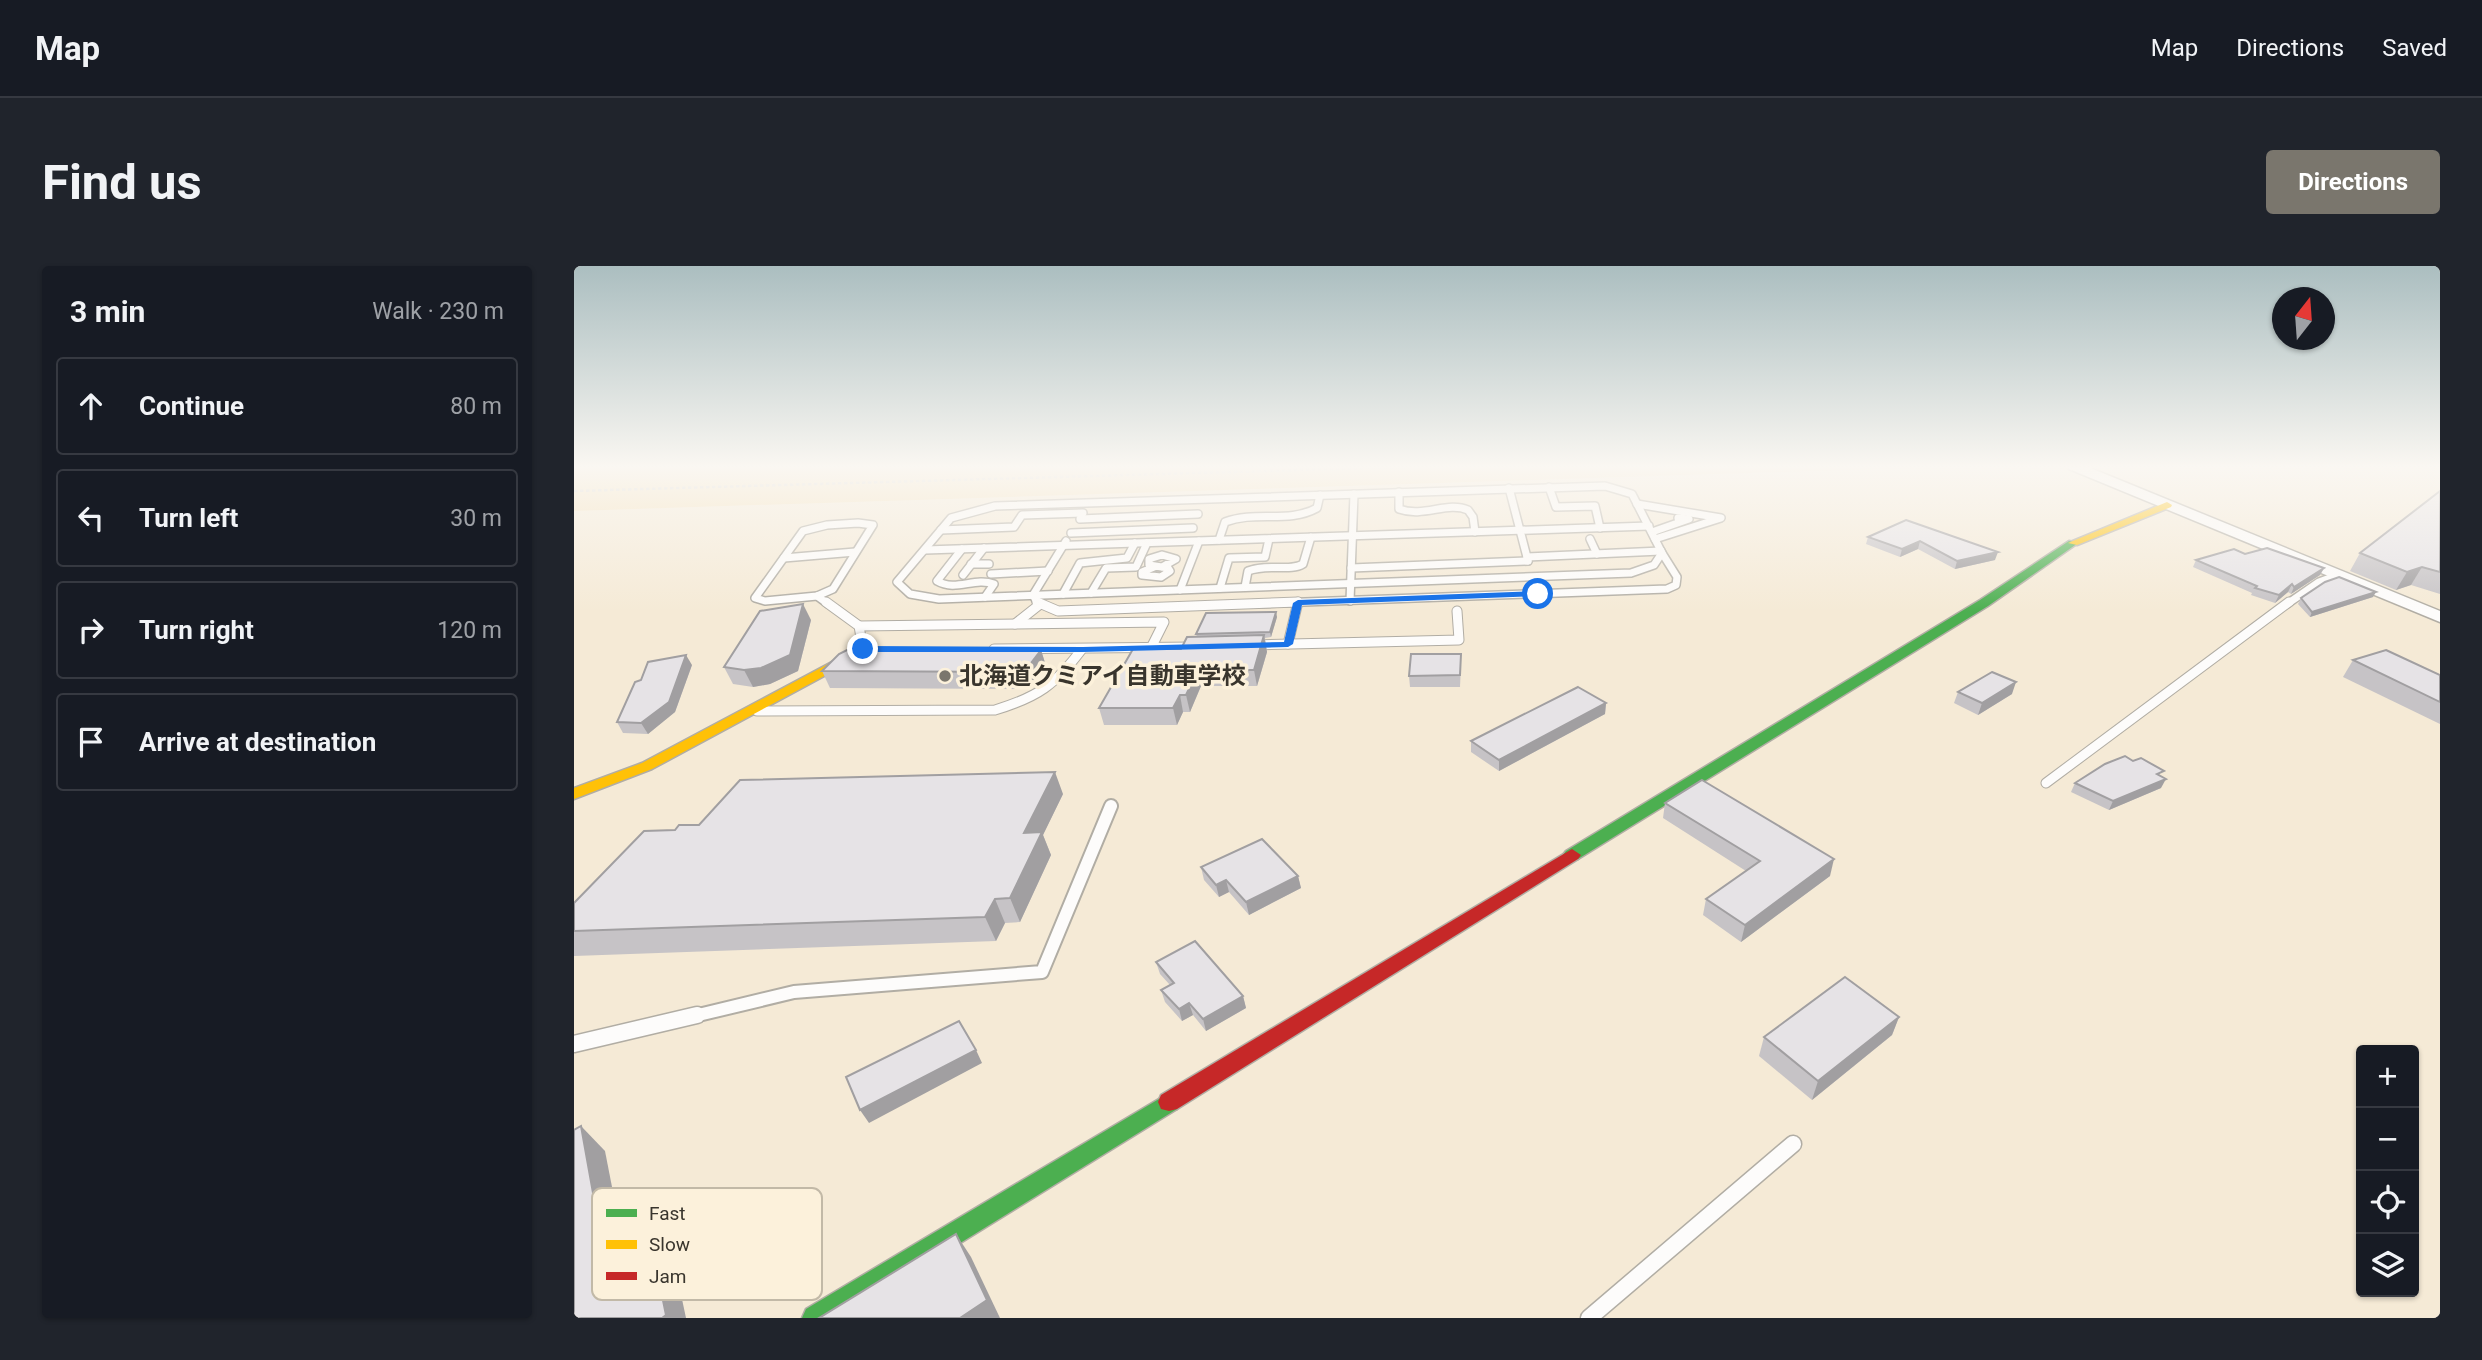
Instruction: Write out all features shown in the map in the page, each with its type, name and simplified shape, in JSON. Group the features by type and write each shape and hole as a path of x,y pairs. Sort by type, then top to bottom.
{"street":[{"path":"815,1318 1984,603 2064,547 2145,514"},
{"path":"2189,514 2440,617"},
{"path":"575,796 648,766 870,649"}],"lane":[{"path":"964,514 951,518 897,582 901,590 914,596 939,599 1631,573 1658,563 1661,552"},
{"path":"942,530 1014,527 1022,514"},
{"path":"1025,514 1193,514"},
{"path":"1189,541 1198,514"},
{"path":"1219,540 1225,522 1249,514"},
{"path":"1250,514 1297,517 1303,514"},
{"path":"1350,601 1354,514"},
{"path":"1472,514 1475,532"},
{"path":"1516,514 1538,594"},
{"path":"1597,514 1600,528"},
{"path":"1033,595 1040,606 1058,611 1667,589 1676,585 1677,578 1643,514"},
{"path":"1652,532 1689,519 1656,514"},
{"path":"925,550 1600,528 1652,532 1721,518 1698,514"},
{"path":"1033,595 1082,516"},
{"path":"864,522 873,524 832,589 817,596 765,601 755,598 784,558 802,531 814,526 864,522"},
{"path":"1071,533 1193,528"},
{"path":"1245,587 1248,571 1255,567 1267,564 1297,568 1305,565 1309,559 1311,537"},
{"path":"1220,588 1229,558 1265,557 1269,539"},
{"path":"1590,539 1597,554"},
{"path":"1180,590 1199,541"},
{"path":"1163,555 1168,542"},
{"path":"1063,594 1080,563 1096,558 1110,561 1127,558 1135,543"},
{"path":"1091,593 1106,568 1136,567 1147,543"},
{"path":"963,575 984,548"},
{"path":"962,549 937,581 943,586 952,587 988,581 994,584 985,597"},
{"path":"1476,551 1478,563"},
{"path":"784,558 855,552"},
{"path":"1417,552 1418,565"},
{"path":"1351,568 1661,552"},
{"path":"1158,567 1147,562 1163,555 1176,559 1158,567 1142,572 1146,578 1154,578 1170,571 1158,567"},
{"path":"971,564 989,564"},
{"path":"991,573 1015,570 1048,571"},
{"path":"2046,783 2287,604 2319,582 2338,575"},
{"path":"1147,591 1154,578"},
{"path":"817,596 859,626 870,649"},
{"path":"1288,644 1298,603"},
{"path":"1015,624 1040,606"},
{"path":"1247,645 1459,640 1457,611"},
{"path":"859,626 1164,622 1151,648"},
{"path":"987,649 1206,646"},
{"path":"751,711 995,710 1031,699 1058,682 1083,649"},
{"path":"574,1044 794,992 1042,972 1111,806"},
{"path":"1589,1318 1793,1144"}],"shaded area":[{"path":"574,514 2440,514 2440,1318 574,1318"}],"building":[{"path":"2410,514 2440,514 2440,572 2422,567 2407,572 2360,553"},
{"path":"1906,520 1998,552 1957,561 1920,541 1902,549 1868,537"},
{"path":"2267,548 2324,568 2294,587 2292,584 2279,595 2255,588 2257,586 2196,560 2234,549 2245,554"},
{"path":"2339,577 2376,592 2312,612 2301,598 2325,582"},
{"path":"803,604 790,655 761,668 744,670 724,667 760,611"},
{"path":"1276,612 1270,632 1196,634 1206,613"},
{"path":"1264,635 1254,670 1198,670 1186,695 1180,695 1173,708 1099,708 1133,649 1181,649 1187,637"},
{"path":"851,648 1041,650 1024,672 822,671 839,654"},
{"path":"2386,650 2440,675 2440,702 2353,660"},
{"path":"1411,654 1461,654 1460,675 1409,676"},
{"path":"686,655 669,702 641,723 617,722 635,682 641,680 648,662"},
{"path":"1992,672 2016,682 1982,703 1958,692"},
{"path":"1578,687 1606,703 1499,760 1471,741"},
{"path":"2125,756 2133,761 2141,758 2164,771 2157,774 2166,779 2113,801 2075,783 2105,764"},
{"path":"1055,772 1024,833 1042,832 1010,898 995,899 985,917 574,931 574,903 644,831 675,830 679,825 699,825 740,780"},
{"path":"1702,780 1834,859 1745,925 1706,899 1760,861 1665,803"},
{"path":"1262,839 1298,876 1246,902 1226,880 1216,885 1201,867"},
{"path":"1195,941 1243,996 1203,1019 1189,1003 1179,1009 1161,990 1174,983 1156,962"},
{"path":"1845,977 1899,1017 1818,1081 1764,1037"},
{"path":"959,1021 976,1050 860,1110 846,1077"},
{"path":"581,1126 592,1188 592,1300 663,1300 666,1315 662,1318 574,1318 574,1130"},
{"path":"956,1234 987,1300 960,1318 819,1318"}],"traffic: fast":[{"path":"1572,855 1984,603 2073,543"},
{"path":"815,1318 1169,1102"}],"traffic: slow":[{"path":"2073,543 2145,514"},
{"path":"574,794 647,766 860,651"}],"traffic: jam":[{"path":"1169,1102 1572,855"}],"place":[{"name":"北海道クミアイ自動車学校","path":"945,676"}],"route":[{"path":"863,649 1083,649 1288,644 1298,603 1538,594"}]}
